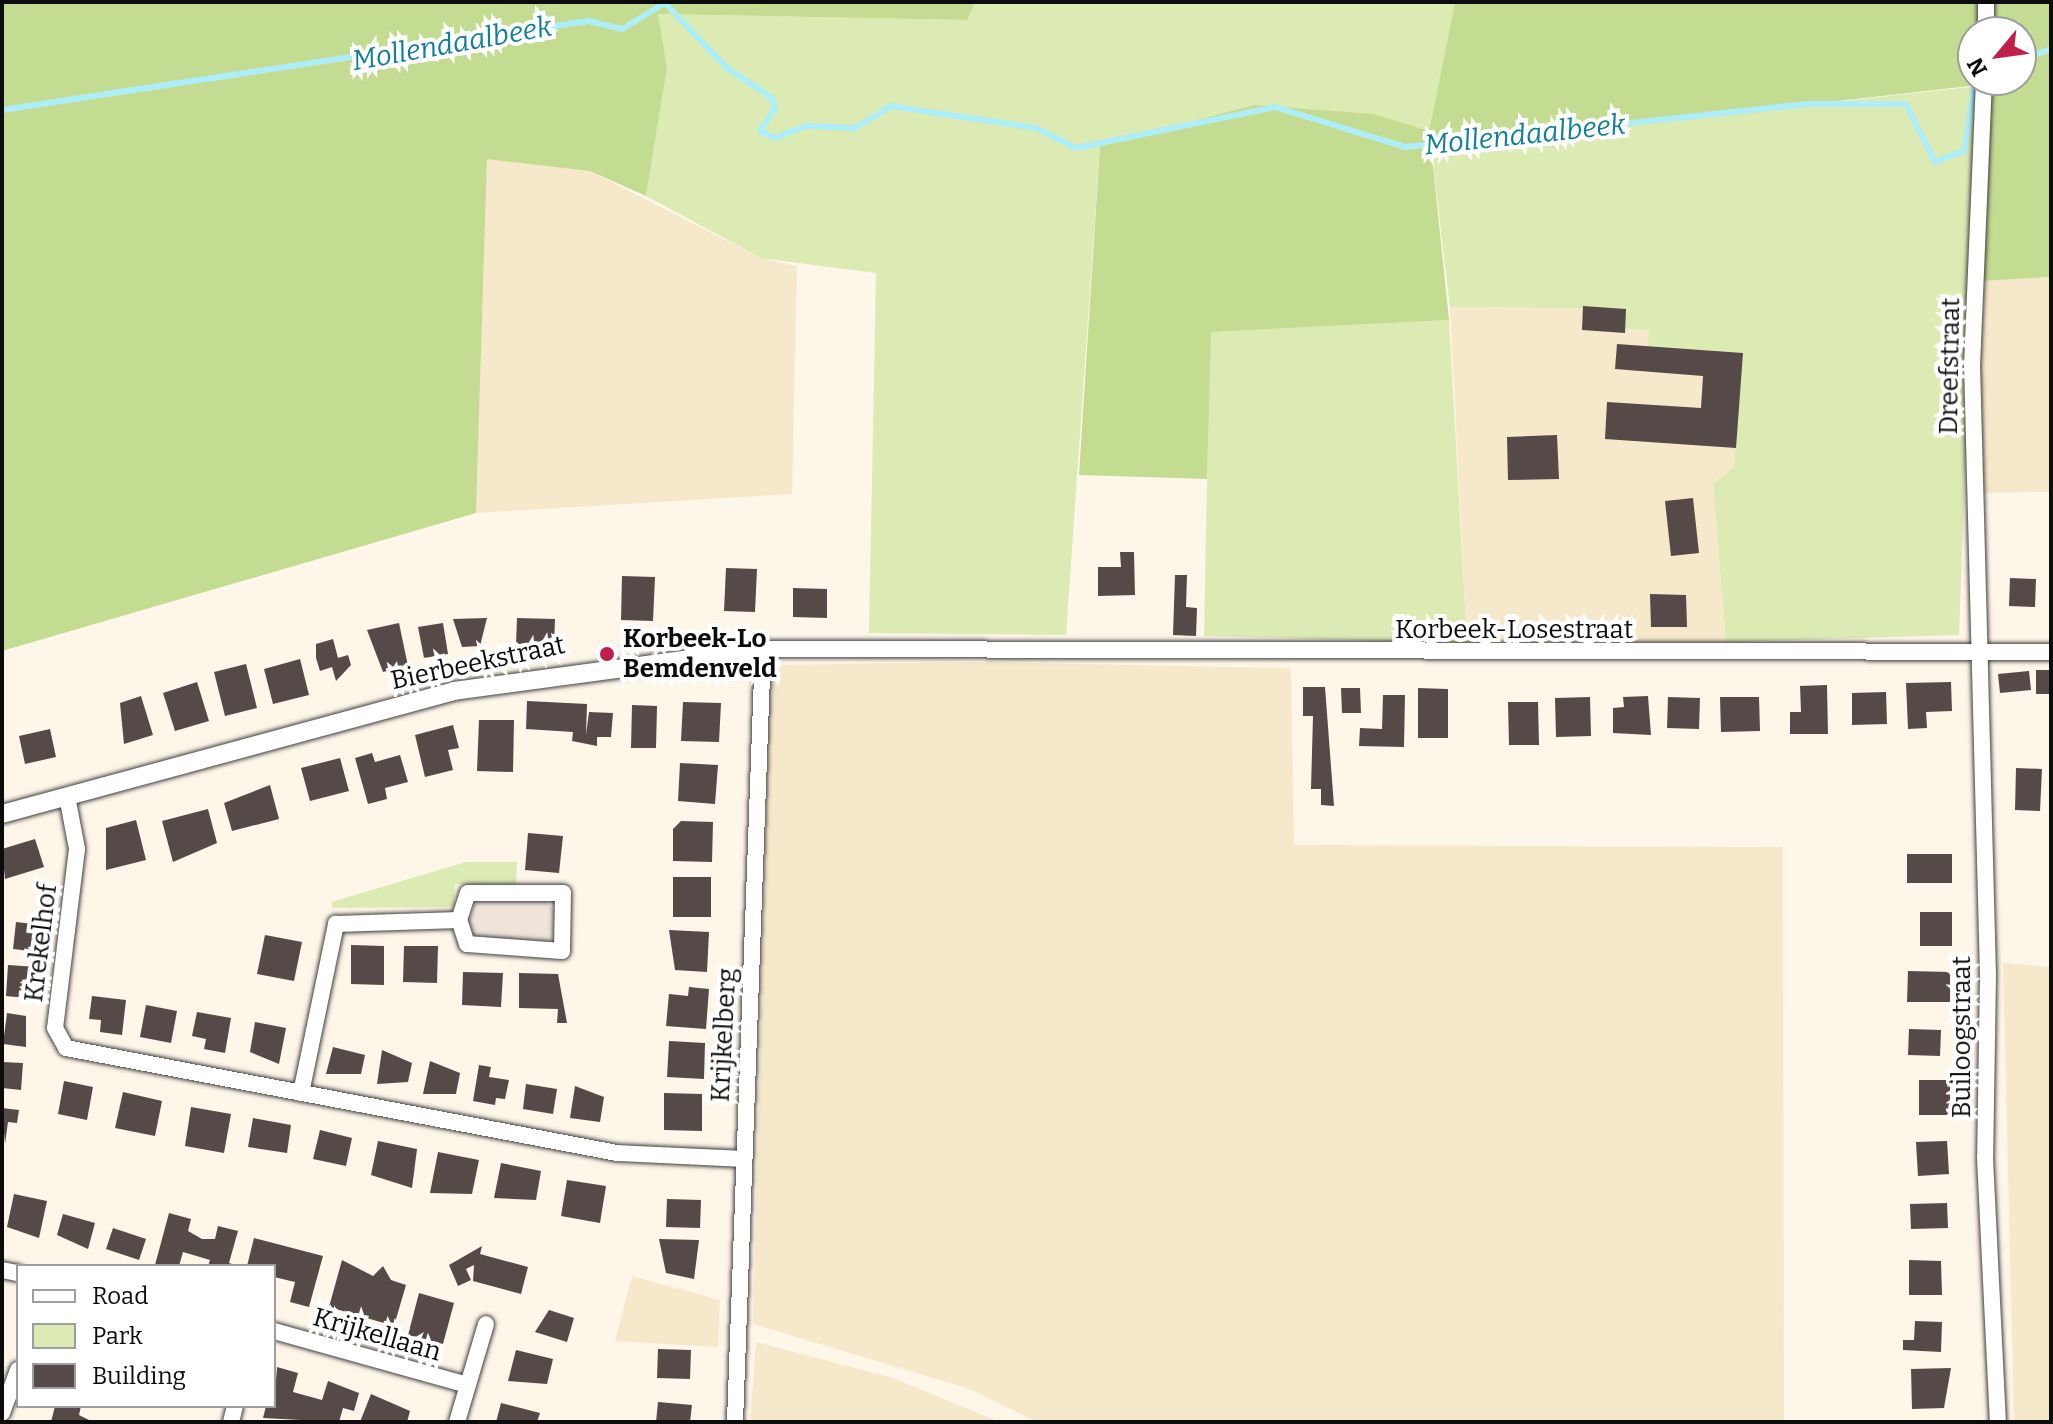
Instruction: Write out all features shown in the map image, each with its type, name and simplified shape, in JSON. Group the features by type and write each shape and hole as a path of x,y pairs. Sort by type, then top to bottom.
{"street":[{"name":"Dreefstraat","path":"1981,653 1972,364 1983,96"},
{"name":"Korbeek-Losestraat","path":"978,646 2051,652"},
{"name":"Bierbeekstraat","path":"2,814 454,691 763,649 978,646"},
{"name":"Krijkelberg","path":"735,1422 742,1159 763,649"},
{"name":"Builoogstraat","path":"1981,653 1985,1158 1998,1422"},
{"name":"Krekelhof","path":"67,796 77,849 55,1028 61,1044 617,1153 742,1159"},
{"path":"468,893 563,893 562,951 477,949 467,944 459,920 468,893"},
{"path":"301,1093 336,924 459,920"},
{"name":"Krijkellaan","path":"457,1422 486,1324"},
{"name":"Krijkellaan","path":"276,1332 467,1385"},
{"path":"2,1413 16,1375"}],"shaded area":[{"path":"487,158 590,171 761,258 797,266 792,494 476,513"},
{"path":"2051,277 2051,492 1976,493 1981,281"},
{"path":"1450,307 1626,309 1649,330 1649,346 1743,353 1734,467 1713,485 1726,642 1467,643"},
{"path":"972,662 1291,668 1294,845 1783,847 1784,1422 1037,1422 970,1389 753,1324 770,680 782,665"},
{"path":"477,899 546,900 557,914 557,932 548,942 477,943 466,929"},
{"path":"2003,963 2051,967 2051,1422 2014,1422"},
{"path":"632,1276 720,1300 718,1347 615,1341"},
{"path":"756,1342 893,1378 1000,1422 750,1422"}],"green space":[{"path":"2,2 975,2 967,20 658,14 667,68 646,196 590,171 487,159 476,513 2,651"},
{"path":"975,2 1455,2 1429,132 1374,114 1100,146 1066,635 869,633 876,273 761,258 646,196 667,68 657,14 967,20"},
{"path":"1455,2 1980,2 1980,16 1957,16 1957,87 1431,147 1449,320 1211,332 1207,479 1079,475 1100,146 1254,105 1374,114 1429,131"},
{"path":"1989,2 2051,2 2051,277 1981,281 1987,96 2037,96 2037,16 1989,16"},
{"path":"1957,88 1957,96 1979,96 1959,635 1726,642 1713,484 1734,467 1743,353 1648,346 1649,330 1625,328 1626,309 1450,307 1431,147"},
{"path":"1449,320 1467,643 1204,636 1210,332"},
{"path":"466,862 517,862 516,885 455,884 454,907 333,908 331,902"}],"building":[{"path":"1583,306 1626,309 1625,333 1582,330"},
{"path":"1617,344 1743,353 1736,448 1605,439 1607,402 1701,408 1703,376 1615,369"},
{"path":"1557,435 1559,479 1508,480 1507,437"},
{"path":"1693,498 1699,553 1671,556 1665,501"},
{"path":"1120,552 1134,552 1135,595 1098,596 1098,567 1121,567"},
{"path":"726,568 757,569 755,612 724,611"},
{"path":"1175,575 1187,575 1186,607 1197,608 1196,636 1173,635"},
{"path":"622,576 655,577 653,621 621,620"},
{"path":"2010,578 2036,579 2035,607 2009,606"},
{"path":"793,588 827,589 827,618 793,617"},
{"path":"1650,594 1686,595 1687,627 1651,627"},
{"path":"487,618 480,646 462,647 453,619"},
{"path":"517,618 555,619 554,646 516,645"},
{"path":"399,623 408,666 383,672 367,630"},
{"path":"443,623 448,654 424,658 418,627"},
{"path":"333,639 338,658 348,655 351,665 336,681 332,667 320,671 316,658 316,644"},
{"path":"300,659 309,695 273,704 264,669"},
{"path":"246,664 257,708 225,716 214,672"},
{"path":"2036,670 2051,670 2051,694 2036,694"},
{"path":"2029,671 2031,690 2000,693 1998,674"},
{"path":"197,682 209,721 175,731 163,693"},
{"path":"1951,682 1952,711 1926,712 1927,728 1908,729 1906,683"},
{"path":"1827,685 1828,734 1790,734 1790,712 1801,712 1800,686"},
{"path":"1303,687 1325,687 1334,806 1321,805 1321,789 1311,789 1313,716 1303,716"},
{"path":"1341,688 1360,688 1361,713 1342,713"},
{"path":"1418,688 1448,689 1448,738 1418,738"},
{"path":"1886,692 1887,724 1852,725 1852,693"},
{"path":"1383,695 1405,695 1404,747 1359,746 1360,728 1382,729"},
{"path":"141,696 153,735 124,744 120,703"},
{"path":"1648,696 1651,735 1613,733 1613,708 1624,707 1623,697"},
{"path":"1590,697 1591,736 1556,737 1555,698"},
{"path":"1668,697 1700,698 1699,729 1667,728"},
{"path":"1720,697 1759,697 1760,731 1721,732"},
{"path":"527,701 587,704 586,735 589,712 613,713 611,737 597,737 597,746 572,741 573,732 526,729"},
{"path":"683,702 721,703 719,742 681,741"},
{"path":"1508,702 1538,702 1539,745 1509,745"},
{"path":"632,705 657,706 656,748 631,748"},
{"path":"479,720 514,720 513,772 477,771"},
{"path":"453,725 459,748 448,750 453,770 425,777 415,735"},
{"path":"50,729 56,757 25,764 19,736"},
{"path":"372,753 375,762 400,755 408,782 385,788 387,799 368,804 355,758"},
{"path":"340,758 349,791 310,801 301,768"},
{"path":"680,763 718,765 715,804 678,801"},
{"path":"2016,768 2042,769 2040,811 2015,810"},
{"path":"270,785 279,819 232,831 224,803"},
{"path":"208,809 217,843 173,862 162,821"},
{"path":"136,820 146,860 106,870 106,828"},
{"path":"681,821 713,822 712,862 673,861 673,829"},
{"path":"528,833 563,836 559,873 525,870"},
{"path":"35,839 44,867 5,879 2,849"},
{"path":"1907,854 1952,854 1952,883 1907,883"},
{"path":"673,877 711,877 711,917 673,917"},
{"path":"1920,912 1952,912 1952,946 1920,946"},
{"path":"16,922 42,925 39,952 13,949"},
{"path":"669,930 709,932 707,972 675,970"},
{"path":"265,935 302,942 294,981 257,974"},
{"path":"351,945 384,946 384,985 351,984"},
{"path":"404,946 438,946 437,983 403,982"},
{"path":"8,965 37,967 36,988 27,987 26,998 6,996"},
{"path":"1908,971 1950,972 1950,1002 1907,1002"},
{"path":"463,972 503,973 501,1007 462,1005"},
{"path":"519,973 558,974 567,1023 557,1023 558,1009 519,1008"},
{"path":"689,987 709,989 706,1029 666,1026 669,994 688,996"},
{"path":"92,996 126,1000 122,1035 100,1032 101,1020 89,1019"},
{"path":"146,1005 177,1011 171,1043 140,1037"},
{"path":"197,1012 231,1018 225,1053 204,1049 206,1039 192,1036"},
{"path":"7,1013 26,1016 26,1047 3,1044"},
{"path":"255,1022 286,1028 279,1064 250,1052"},
{"path":"1909,1029 1941,1030 1940,1056 1908,1055"},
{"path":"669,1041 705,1043 704,1079 667,1077"},
{"path":"333,1047 365,1055 361,1074 326,1074"},
{"path":"382,1050 412,1063 408,1082 377,1084"},
{"path":"430,1061 460,1073 456,1094 423,1094"},
{"path":"2,1062 23,1063 21,1090 2,1088"},
{"path":"479,1065 491,1067 489,1077 509,1080 505,1099 496,1098 495,1105 473,1101"},
{"path":"1919,1080 1950,1080 1950,1115 1919,1115"},
{"path":"64,1081 93,1087 87,1120 58,1114"},
{"path":"526,1084 557,1089 553,1114 523,1109"},
{"path":"575,1086 604,1097 600,1122 570,1118"},
{"path":"123,1092 162,1101 155,1136 115,1128"},
{"path":"664,1093 702,1094 702,1131 664,1130"},
{"path":"191,1107 231,1114 224,1153 185,1146"},
{"path":"2,1108 19,1110 17,1123 8,1122 5,1144"},
{"path":"253,1118 291,1125 287,1153 248,1147"},
{"path":"320,1130 352,1138 346,1166 313,1159"},
{"path":"378,1141 417,1149 412,1188 371,1175"},
{"path":"1947,1141 1949,1174 1918,1176 1916,1142"},
{"path":"438,1152 479,1160 472,1194 430,1193"},
{"path":"501,1163 541,1171 536,1200 494,1198"},
{"path":"567,1180 606,1186 600,1223 561,1216"},
{"path":"14,1194 47,1201 39,1238 7,1227"},
{"path":"667,1199 701,1200 700,1228 666,1227"},
{"path":"1947,1203 1948,1228 1911,1229 1910,1204"},
{"path":"169,1213 191,1219 188,1231 202,1239 215,1239 218,1226 238,1231 229,1263 232,1264 209,1264 210,1260 183,1252 180,1264 155,1264"},
{"path":"63,1214 95,1223 88,1249 57,1235"},
{"path":"113,1228 146,1239 139,1260 106,1249"},
{"path":"254,1238 323,1256 309,1307 290,1302 295,1282 276,1277 276,1264 248,1264"},
{"path":"659,1239 699,1240 694,1279 666,1273"},
{"path":"482,1246 480,1254 528,1267 521,1294 473,1281 474,1265 466,1269 471,1280 458,1286 449,1265"},
{"path":"342,1260 373,1276 383,1266 391,1280 406,1285 394,1326 329,1307"},
{"path":"1909,1260 1941,1261 1942,1295 1909,1295"},
{"path":"419,1293 454,1303 443,1344 408,1335"},
{"path":"549,1310 574,1318 567,1342 535,1332"},
{"path":"1915,1321 1942,1322 1941,1352 1903,1350 1903,1340 1914,1340"},
{"path":"658,1349 691,1350 690,1379 657,1378"},
{"path":"516,1350 553,1359 547,1384 508,1381"},
{"path":"277,1367 298,1373 293,1392 322,1400 328,1381 359,1393 354,1411 343,1408 339,1422 263,1418 266,1408 276,1408"},
{"path":"1951,1368 1944,1408 1912,1409 1911,1369"},
{"path":"371,1394 410,1411 407,1422 360,1422"},
{"path":"658,1402 692,1405 690,1422 656,1422"},
{"path":"501,1403 540,1413 537,1422 496,1422"},
{"path":"54,1408 81,1408 79,1415 93,1422 51,1422"}],"waterway":[{"name":"Mollendaalbeek","path":"2,110 588,21 622,29 665,3 727,68 772,98 775,108 760,131 775,138 807,126 855,128 891,106 1036,128 1076,148 1275,107 1405,147 1810,104 1906,104 1935,162 1964,151 1973,96"},
{"name":"Mollendaalbeek","path":"2037,54 2051,49"}],"place":[{"name":"Korbeek-Lo Bemdenveld","path":"607,654"}]}
